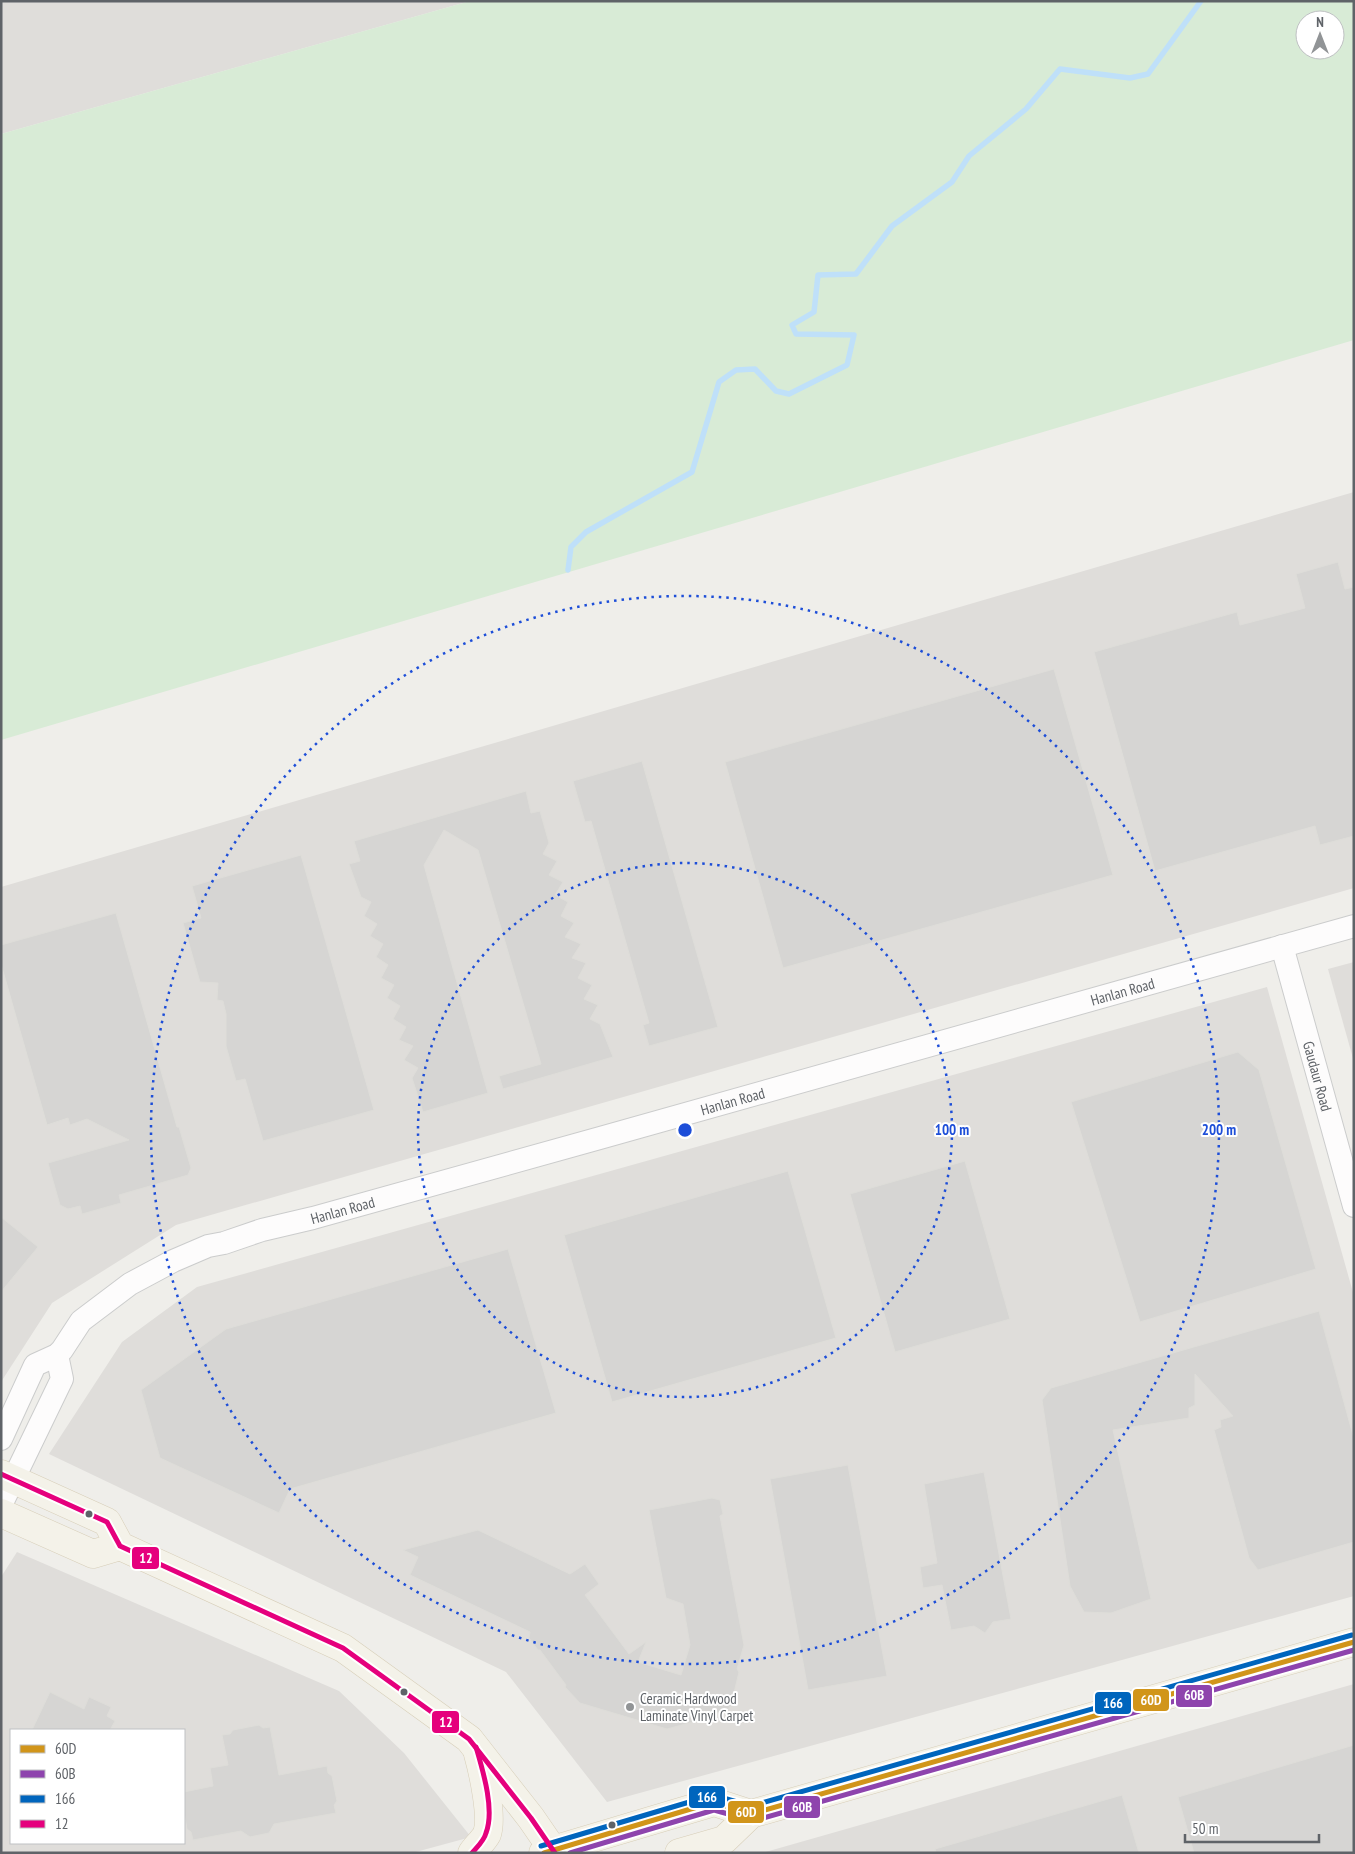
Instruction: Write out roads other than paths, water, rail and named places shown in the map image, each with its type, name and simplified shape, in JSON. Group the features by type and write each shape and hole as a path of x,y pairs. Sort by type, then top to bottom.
{"main road":[{"path":"8,1477 107,1522 120,1546 343,1648 476,1746 550,1852 714,1802 751,1814"},
{"path":"1,1513 93,1554 120,1546"},
{"path":"679,1853 724,1840 751,1814 1354,1642"},
{"path":"472,1853 487,1834 488,1823 484,1774 476,1746"}],"street":[{"name":"Hanlan Road","path":"1,1439 35,1365 57,1355 81,1321 130,1284 173,1261 208,1246 1354,926"},
{"name":"Gaudaur Road","path":"1282,946 1354,1206"},
{"path":"1,1505 8,1477 62,1379 57,1355"}],"waterway":[{"path":"568,570 571,547 586,532 692,472 719,382 736,370 755,369 776,391 789,394 847,365 854,335 796,334 792,325 814,312 818,275 856,274 892,226 952,182 969,156 1026,109 1060,69 1130,78 1148,74 1201,1"}],"place":[{"name":"Ceramic Hardwood Laminate Vinyl Carpet","path":"630,1707"}]}
